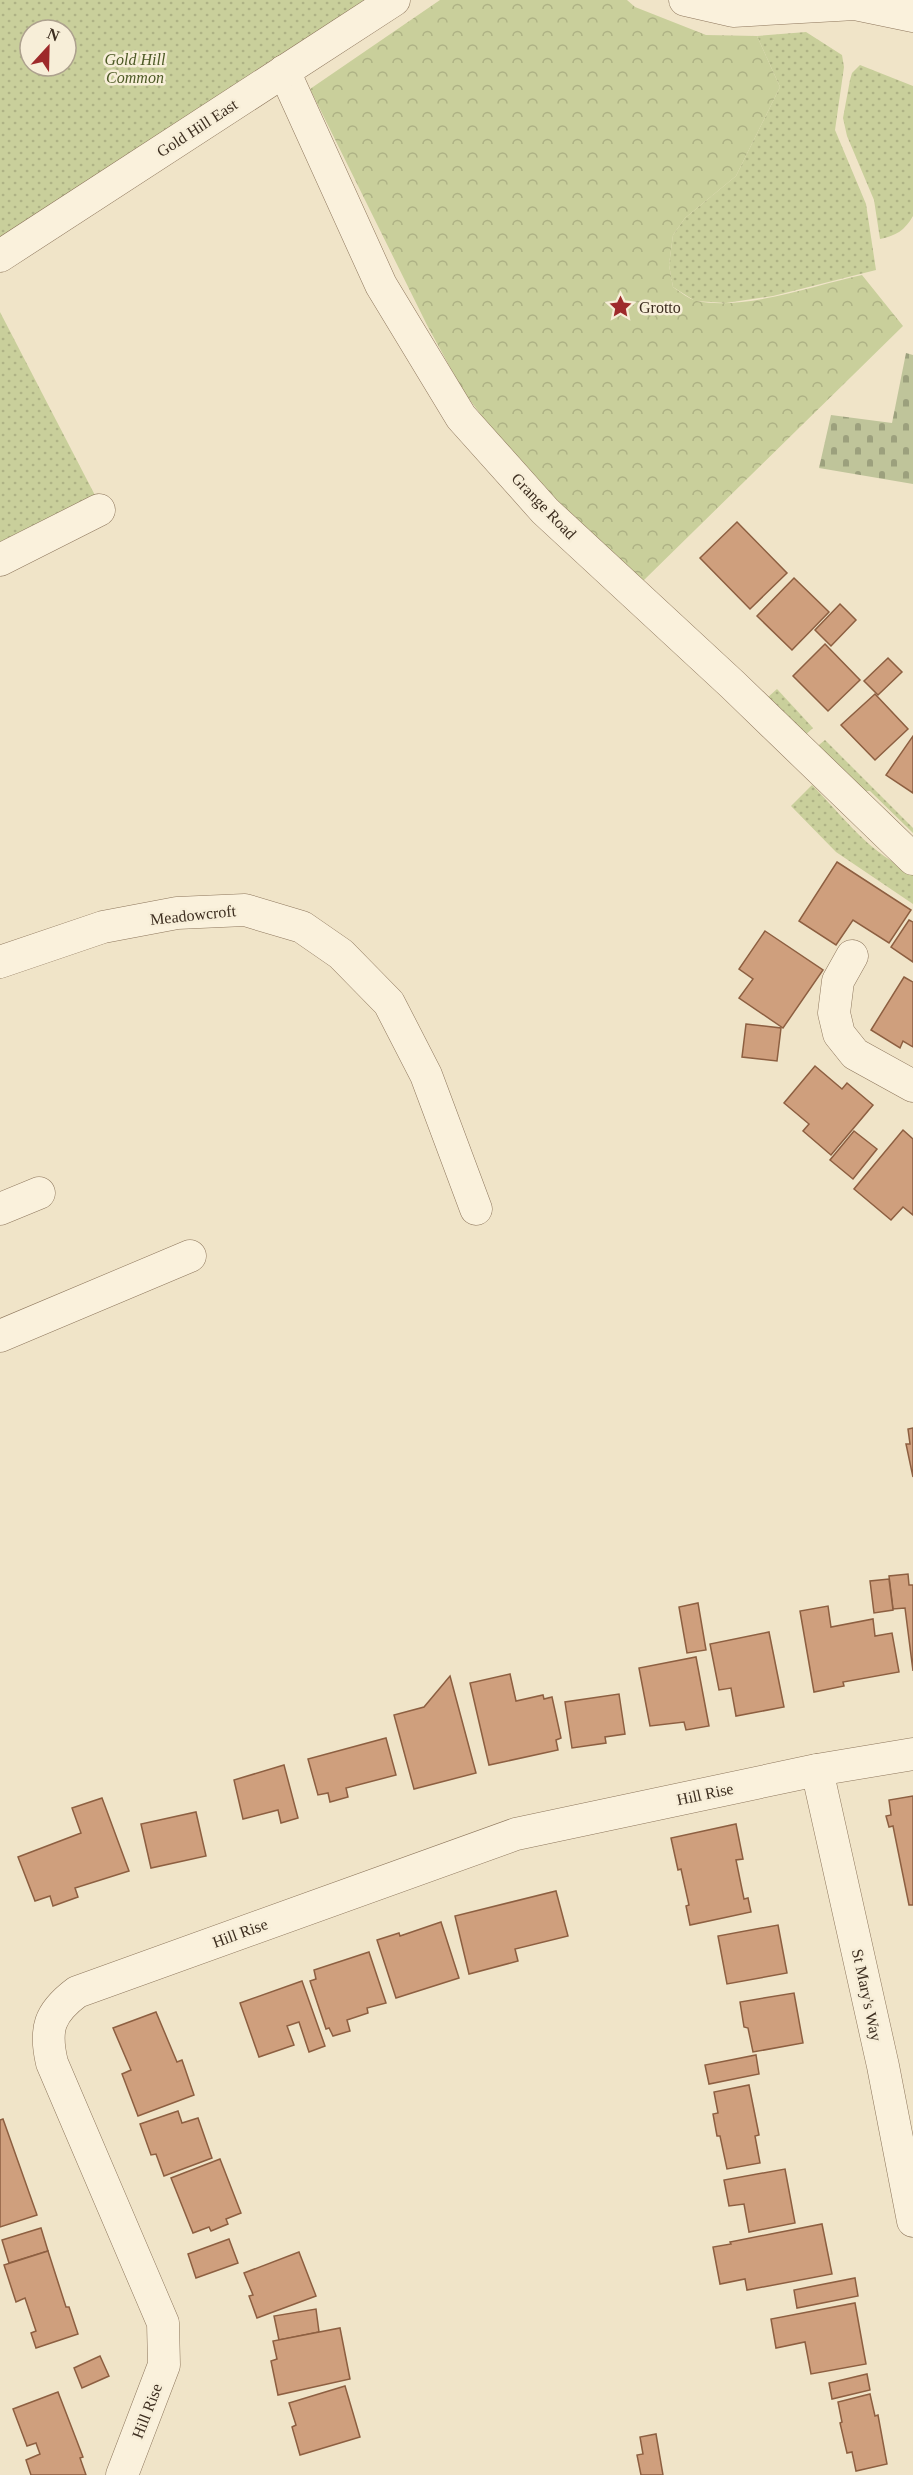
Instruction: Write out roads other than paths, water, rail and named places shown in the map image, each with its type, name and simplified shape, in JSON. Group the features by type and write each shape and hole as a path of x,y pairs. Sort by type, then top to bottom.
{"street":[{"name":"Gold Hill East","path":"0,256 394,0"},
{"path":"685,0 733,11 855,4 913,16"},
{"name":"Grange Road","path":"284,71 381,285 461,417 545,511 733,685 913,859"},
{"path":"0,560 99,510"},
{"name":"Meadowcroft","path":"0,962 103,927 177,913 246,910 302,927 341,954 389,1003 426,1075 476,1209"},
{"path":"852,956 838,981 834,1013 839,1034 855,1054 913,1086"},
{"path":"0,1209 39,1193"},
{"path":"0,1336 190,1256"},
{"name":"Hill Rise","path":"122,2475 164,2365 163,2323 52,2063 48,2045 49,2025 59,2005 77,1992 516,1834 817,1770 913,1754"},
{"name":"St Mary's Way","path":"817,1770 883,2066 913,2221"}],"place":[{"name":"Grotto","path":"621,307"}],"park label":[{"name":"Gold Hill Common","path":"135,68"}]}
